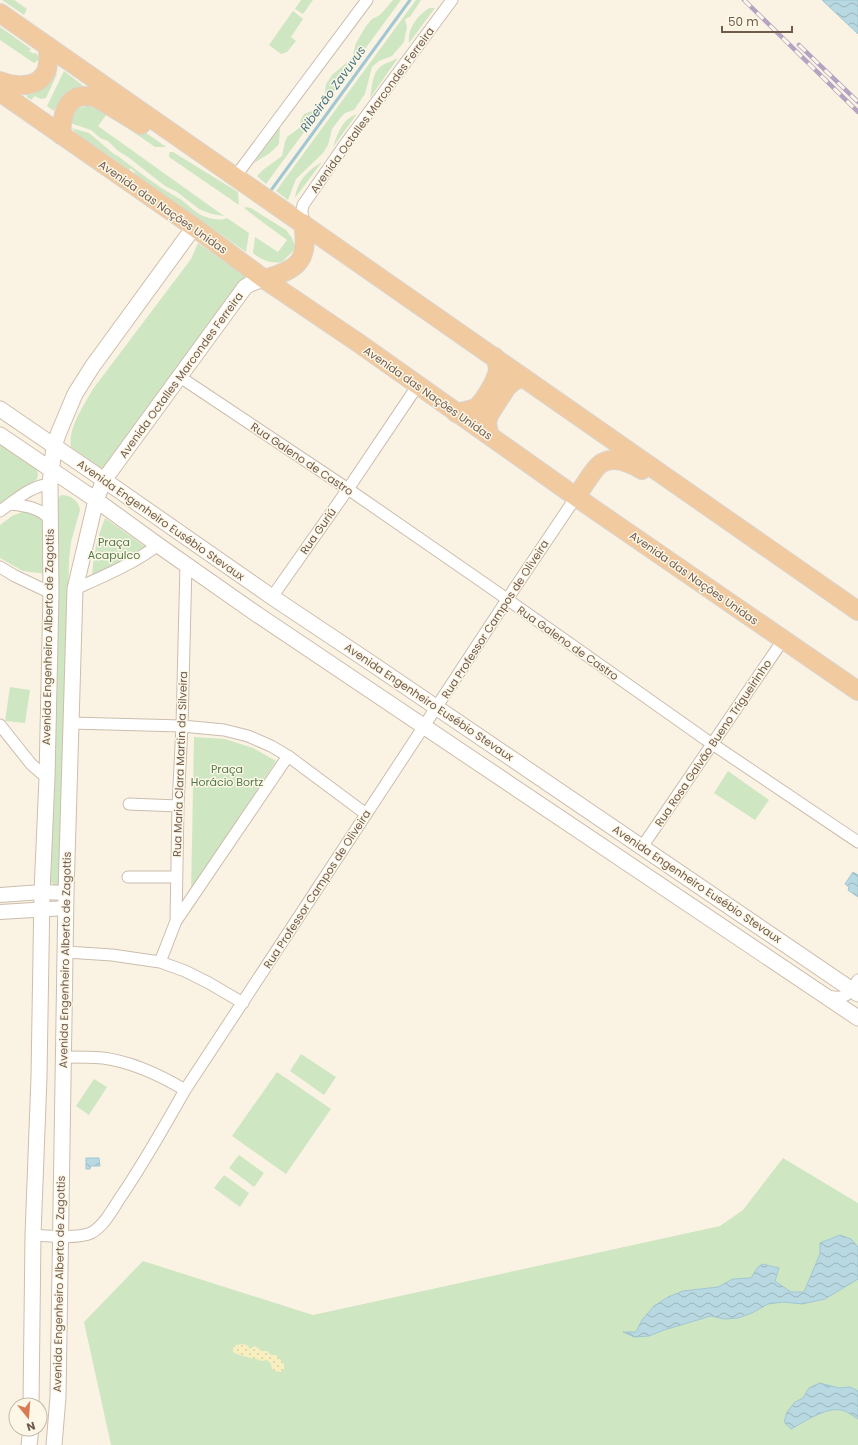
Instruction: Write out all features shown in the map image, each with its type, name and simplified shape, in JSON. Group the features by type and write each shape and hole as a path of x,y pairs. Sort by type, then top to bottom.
{"highway":[{"path":"0,13 858,611"},
{"path":"0,80 8,84 26,85 41,78 48,66 48,46"},
{"name":"Avenida das Nações Unidas","path":"0,92 194,227 264,279 858,692"},
{"path":"61,135 62,120 67,106 73,100 84,96 94,97 188,154 205,156"},
{"path":"264,279 281,274 296,264 302,257 305,242 303,223"},
{"path":"456,412 469,410 478,406 489,391 497,377 498,368 494,357"},
{"path":"489,435 487,422 489,415 507,387 514,381 524,377"},
{"path":"576,497 598,466 606,462 618,460 633,464 687,498 697,499"}],"main road":[{"path":"54,446 75,394 92,367 194,227"},
{"name":"Avenida Octalles Marcondes Ferreira","path":"104,480 245,287 264,279"},
{"name":"Avenida Engenheiro Eusébio Stevaux","path":"0,410 104,480 272,597 642,847 856,988"},
{"path":"0,430 6,427 12,418"},
{"name":"Avenida Engenheiro Eusébio Stevaux","path":"0,436 51,477 96,500 245,605 858,1018"},
{"name":"Avenida Engenheiro Alberto de Zagottis","path":"31,1397 33,1235 39,1077 41,909 47,778 51,593 49,518 54,446"},
{"name":"Avenida Engenheiro Alberto de Zagottis","path":"54,1445 58,1397 66,901 75,589 96,500 104,480"},
{"path":"245,605 263,604 272,597"},
{"path":"481,764 494,757 501,756 514,760"}],"street":[{"path":"235,177 367,0"},
{"name":"Avenida Octalles Marcondes Ferreira","path":"303,223 303,205 346,143 452,0"},
{"name":"Rua Galeno de Castro","path":"180,377 348,489 712,744 858,842"},
{"name":"Rua Guriú","path":"272,597 348,489 418,385"},
{"path":"0,511 51,477"},
{"name":"Rua Professor Campos de Oliveira","path":"33,1235 80,1235 91,1232 101,1226 137,1174 185,1090 557,523 576,497"},
{"path":"10,504 39,509 49,518"},
{"path":"75,589 118,570 148,553 158,545"},
{"name":"Rua Maria Clara Martin da Silveira","path":"160,962 176,921 176,877 186,564"},
{"path":"0,567 51,593"},
{"name":"Rua Rosa Galvão Bueno Trigueirinho","path":"642,847 783,640"},
{"path":"71,723 182,726 224,730 248,736 271,746 288,756 366,814"},
{"path":"0,725 31,764 47,778"},
{"path":"176,921 288,756"},
{"path":"129,804 178,806"},
{"path":"128,877 176,877"},
{"path":"1,895 42,892 66,901"},
{"path":"0,912 7,906 6,898 1,895"},
{"path":"0,912 41,909 66,901"},
{"path":"66,952 112,955 160,962 185,971 243,1003"},
{"path":"824,996 840,997 849,994 856,988"},
{"path":"63,1057 103,1058 140,1067 164,1077 185,1090"}],"green space":[{"path":"2,0 14,0 27,9 24,15"},
{"path":"301,0 313,0 303,14 295,9"},
{"path":"393,0 401,0 266,184 257,176 282,156 287,137 299,128 304,114 315,110 321,104 324,98 326,84 332,75 352,58 356,43 366,26 372,19 380,15"},
{"path":"416,0 421,0 410,17 405,20 407,27 404,42 392,56 379,61 372,67 365,94 354,110 345,113 332,129 328,145 323,153 296,179 288,200 276,191"},
{"path":"429,8 435,8 409,43 411,28 417,19"},
{"path":"293,11 303,19 291,37 296,41 287,52 281,54 269,45"},
{"path":"0,27 31,49 29,51 34,54 35,52 40,59 34,63 0,40"},
{"path":"398,58 370,98 375,73 377,70 384,64"},
{"path":"64,71 86,88 64,99 54,111 47,106"},
{"path":"55,72 57,74 46,98 41,99 35,96 31,100 27,97 27,95 36,92"},
{"path":"90,105 110,108 166,147 155,147 107,114 98,126 224,216 212,214 199,209 118,151 108,141 100,138 91,130 70,123 70,115 76,109"},
{"path":"357,114 333,147 341,127 348,119"},
{"path":"280,127 279,144 270,153 254,163"},
{"path":"72,128 89,133 114,154 200,214 215,219 227,218 249,233 246,252 134,174 135,172 130,168 129,170 77,134"},
{"path":"170,152 173,152 238,192 239,205 169,157"},
{"path":"322,162 295,198 298,186 304,177 308,172"},
{"path":"245,207 251,208 286,230 292,238 295,246 293,251 282,262 267,261 253,253 255,237 278,252 287,240 245,209"},
{"path":"198,243 250,280 110,467 102,469 71,447 74,425 81,409 93,389 191,259"},
{"path":"0,442 37,469 38,475 37,479 0,506"},
{"path":"61,495 74,499 80,510 71,542 69,560 61,884 58,886 51,882 58,498"},
{"path":"22,512 33,512 41,517 46,525 47,574 23,571 0,558 0,525 12,516"},
{"name":"Praça Acapulco","path":"105,518 148,549 92,578 96,547"},
{"path":"10,687 30,690 25,723 5,721"},
{"name":"Praça Horácio Bortz","path":"194,737 225,739 253,748 276,761 191,892"},
{"path":"728,771 769,800 755,820 714,793"},
{"path":"301,1054 336,1077 324,1095 290,1071"},
{"path":"277,1072 331,1109 286,1174 232,1136"},
{"path":"94,1079 107,1087 89,1115 76,1106"},
{"path":"239,1155 264,1173 254,1187 229,1168"},
{"path":"783,1158 858,1203 858,1445 111,1445 84,1322 143,1261 313,1315 720,1226 743,1210"},
{"path":"224,1175 249,1193 240,1207 214,1188"}],"sand":[{"path":"236,1345 247,1345 250,1349 255,1346 262,1351 267,1351 271,1355 276,1355 284,1364 284,1369 281,1372 275,1371 272,1369 271,1364 267,1360 261,1361 233,1352 233,1348"}],"water":[{"path":"822,0 858,0 858,34"},
{"path":"853,872 858,875 858,897 848,890 849,887 845,884"},
{"path":"86,1158 99,1158 100,1166 91,1166 90,1169 86,1169"},
{"path":"840,1235 851,1239 858,1247 858,1279 825,1299 802,1304 783,1302 768,1304 752,1313 738,1318 724,1319 711,1316 649,1336 634,1337 623,1332 636,1332 642,1320 654,1306 668,1297 683,1291 718,1287 733,1279 751,1278 757,1268 762,1264 779,1268 775,1281 791,1292 804,1292 820,1254 820,1243"},
{"path":"820,1383 839,1388 850,1387 858,1391 858,1419 845,1411 835,1410 815,1416 791,1429 784,1422 787,1412 795,1402 803,1398 809,1388"}],"waterway":[{"name":"Ribeirão Zavuvus","path":"272,189 410,0"}],"railway":[{"path":"744,0 858,112"},
{"path":"799,45 858,102"}]}
